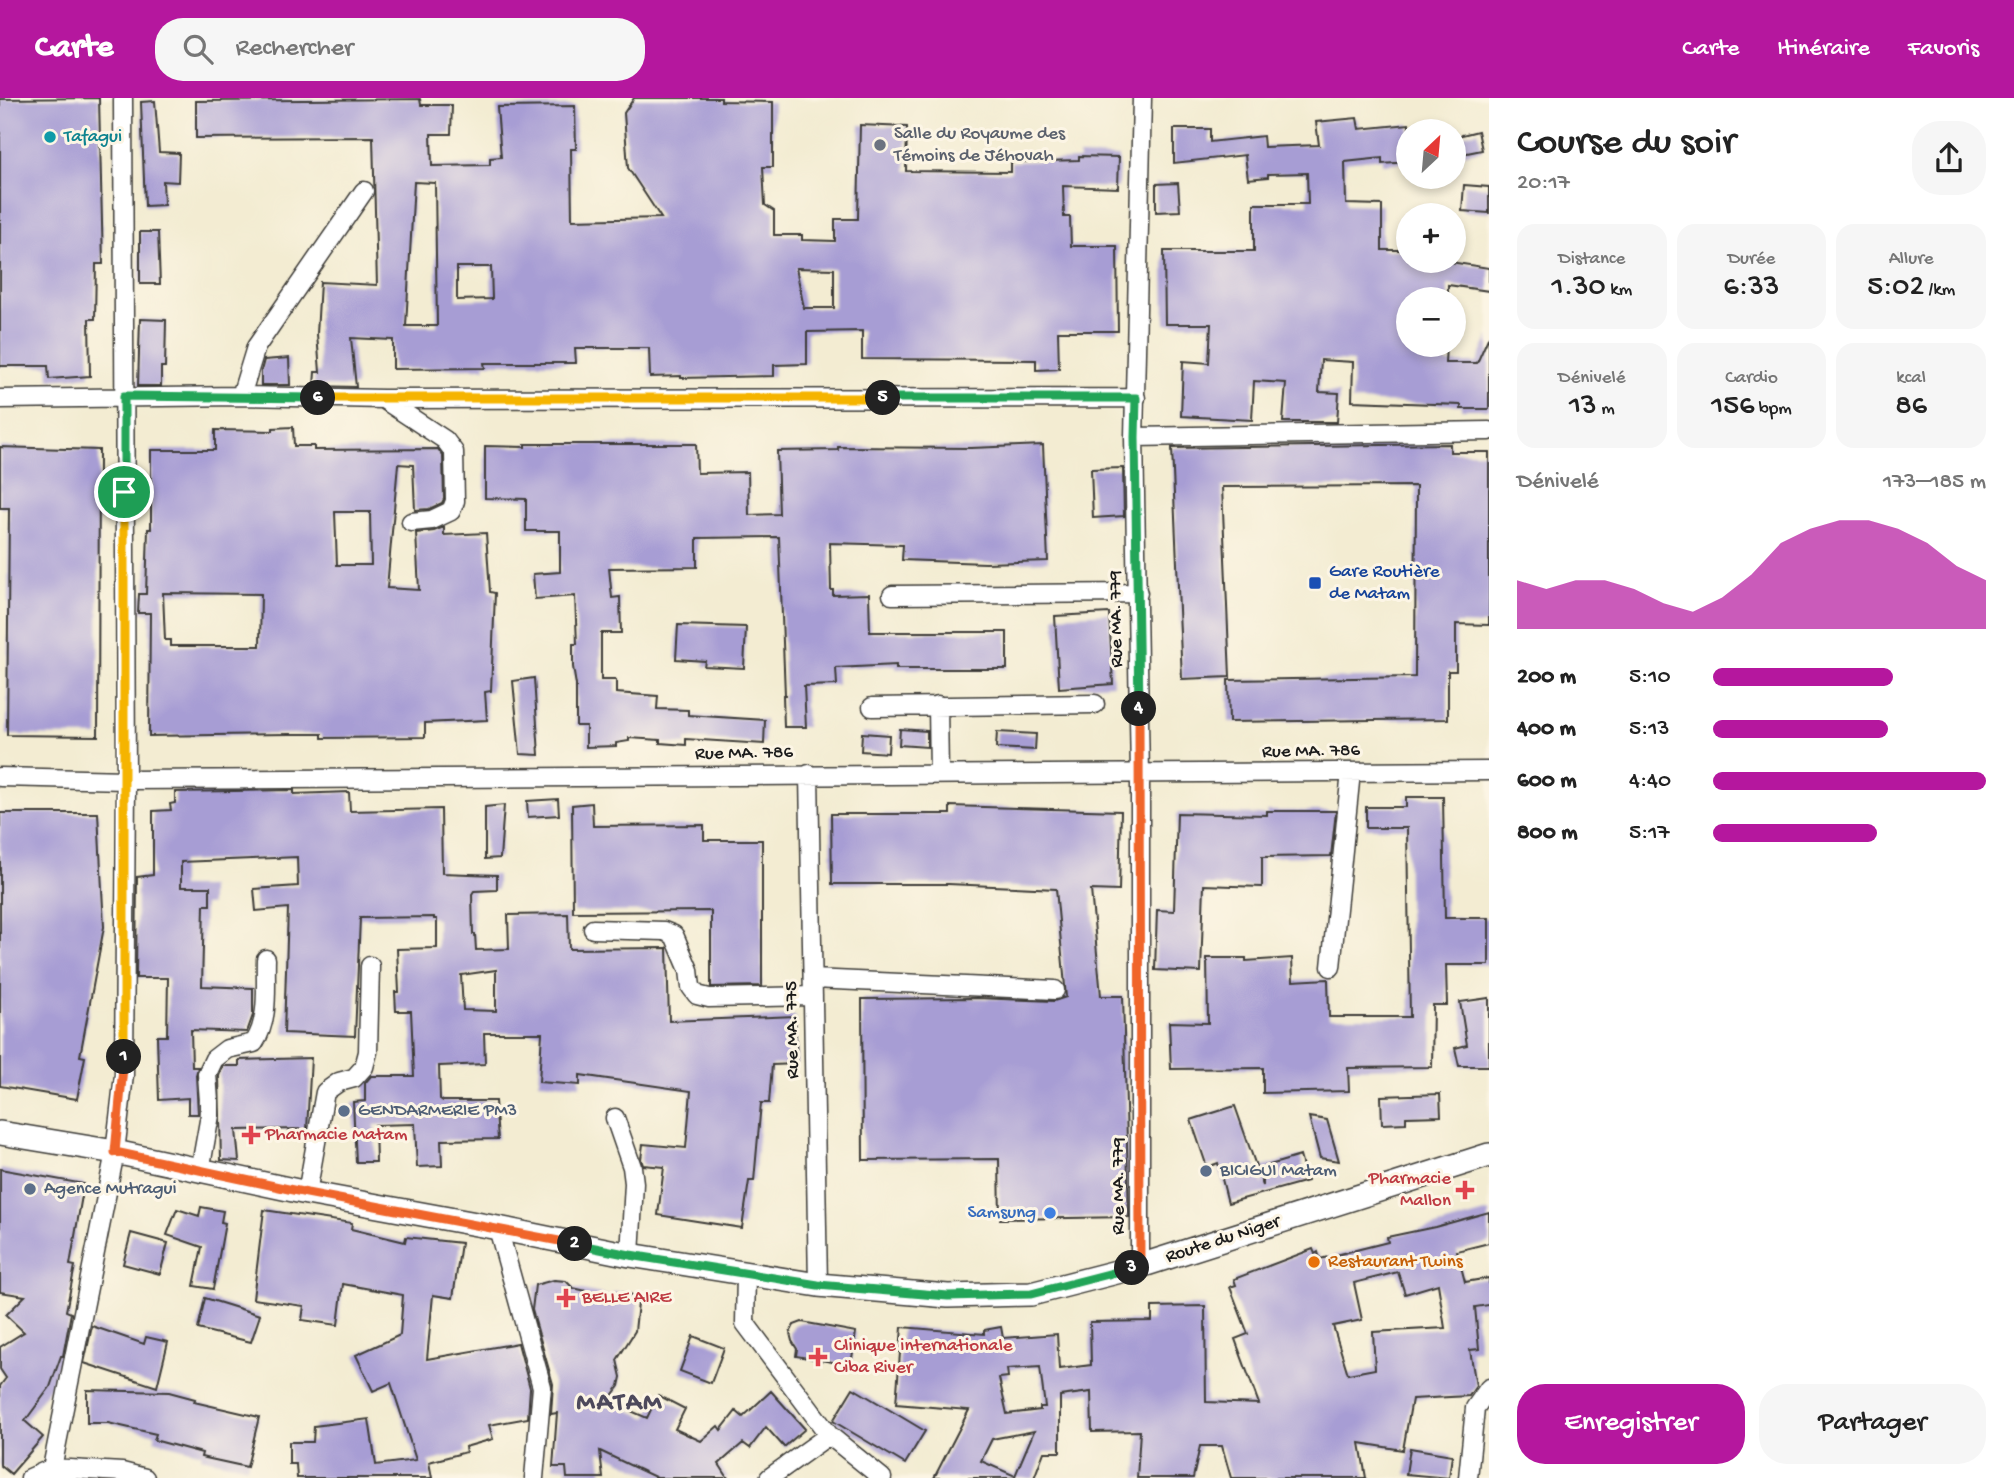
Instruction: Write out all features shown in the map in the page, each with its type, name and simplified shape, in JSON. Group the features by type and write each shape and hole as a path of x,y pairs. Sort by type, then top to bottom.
{"main road":[{"name":"Route du Niger","path":"0,1133 115,1152 307,1193 746,1275 818,1285 948,1296 1031,1294 1140,1266 1489,1156"}],"street":[{"path":"52,1468 115,1152 124,1075 126,780 123,98"},
{"name":"Rue MA. 779","path":"1140,1266 1140,775 1135,437 1142,98"},
{"path":"241,396 256,347 364,191"},
{"path":"0,399 124,396 383,399 1136,398"},
{"path":"383,399 445,440 454,452 455,500 451,511 432,520 411,522"},
{"path":"1135,437 1489,431"},
{"path":"892,595 1138,593"},
{"path":"872,707 1094,704"},
{"path":"938,705 939,774"},
{"name":"Rue MA. 786","path":"0,777 126,780 1489,771"},
{"path":"1331,967 1351,772"},
{"name":"Rue MA. 775","path":"809,774 818,1285"},
{"path":"593,929 664,931 674,935 690,970 691,987 697,995 709,998 813,988 1055,990"},
{"path":"200,1171 211,1115 207,1074 214,1059 227,1049 254,1043 260,1034 264,1023 266,958"},
{"path":"307,1193 325,1092 339,1082 354,1078 364,1067 368,1052 370,966"},
{"path":"615,1118 632,1167 634,1182 630,1255"},
{"path":"498,1228 541,1387 534,1478"},
{"path":"746,1275 745,1323 829,1435 882,1478"},
{"path":"1468,1478 1475,1408 1489,1388"},
{"path":"769,1478 829,1435"},
{"path":"30,1478 52,1468 122,1472 145,1478"}],"building":[{"path":"99,98 103,264 96,264 95,319 89,319 90,376 49,379 48,366 0,366 0,99"},
{"path":"634,98 721,98 721,101 773,102 773,167 763,167 765,205 774,211 774,235 802,235 802,240 835,241 835,219 858,219 860,125 907,127 906,171 1011,172 1011,162 1079,160 1079,156 1119,157 1118,188 1063,186 1064,217 1070,217 1071,246 1117,246 1118,331 1058,331 1059,369 1036,370 1036,360 862,359 862,331 807,332 807,364 774,365 774,376 681,378 650,377 649,348 575,348 576,363 484,363 485,368 393,369 393,340 351,338 356,387 314,386 315,372 320,372 317,334 320,282 377,285 373,137 196,138 196,101 420,99 421,105 452,105 451,134 431,134 432,166 490,165 490,158 501,157 497,107 575,106 576,149 571,149 572,220 661,218 628,168 624,113","holes":["414,182 435,183 437,326 406,326","457,267 491,267 492,299 457,300","796,268 834,269 834,308 804,308"]},
{"path":"155,101 159,152 179,153 178,182 163,181 164,205 145,206 141,102"},
{"path":"1357,118 1359,129 1396,125 1396,163 1382,164 1382,158 1345,162 1346,204 1382,205 1382,250 1396,250 1396,273 1466,273 1466,264 1489,268 1489,291 1448,285 1396,287 1396,357 1445,357 1445,363 1477,363 1489,336 1489,409 1461,409 1461,405 1352,401 1353,362 1321,360 1319,392 1339,393 1337,422 1283,422 1286,383 1254,381 1252,420 1181,416 1183,361 1209,363 1211,324 1165,324 1164,251 1254,251 1254,204 1308,204 1307,173 1268,174 1268,177 1248,179 1245,155 1174,163 1174,129 1210,129 1210,142 1263,136 1264,147 1319,145 1316,122"},
{"path":"1478,131 1482,150 1466,153 1466,134"},
{"path":"1178,183 1180,211 1156,212 1156,184"},
{"path":"1466,185 1489,187 1489,213 1466,211 1466,203 1463,203"},
{"path":"140,232 158,232 160,284 140,284"},
{"path":"140,319 166,320 165,367 161,367 161,386 138,386"},
{"path":"289,358 290,385 261,385 264,360"},
{"path":"293,427 294,446 314,446 314,450 438,449 443,456 444,499 442,503 429,509 415,510 413,465 398,464 387,588 419,590 416,533 444,527 444,535 486,533 490,592 495,593 491,691 485,692 487,720 425,723 425,737 322,738 322,734 149,736 150,613 138,613 139,594 146,594 148,529 151,529 151,450 215,450 215,430 273,431 273,428","holes":["335,512 370,512 371,565 337,565","163,593 261,594 260,646 171,646 171,640 165,640"]},
{"path":"525,444 696,444 697,473 748,472 749,515 779,514 777,451 838,450 838,447 971,448 1043,445 1048,561 986,563 902,560 903,545 830,543 833,595 869,594 870,632 1007,632 1007,669 896,669 896,665 836,668 837,685 804,686 806,727 784,727 779,537 697,538 697,567 609,568 612,598 620,597 621,633 601,633 601,680 616,680 616,693 658,696 657,709 688,710 688,715 765,720 764,744 686,739 686,745 629,738 629,741 616,743 616,746 586,747 586,726 576,726 573,667 573,644 577,644 575,596 535,599 533,574 560,572 560,531 526,531 526,499 485,498 485,446 525,447"},
{"path":"1450,444 1450,452 1489,452 1489,625 1456,624 1456,671 1448,671 1448,719 1229,722 1228,680 1415,677 1416,486 1222,487 1230,677 1182,679 1172,448"},
{"path":"0,447 99,450 98,736 7,735 9,508 0,508"},
{"path":"1123,468 1124,516 1093,518 1091,469"},
{"path":"1109,613 1113,684 1059,688 1055,616"},
{"path":"678,625 746,627 744,668 704,666 705,661 676,659"},
{"path":"534,678 539,755 520,754 513,681"},
{"path":"900,729 927,731 927,747 899,745"},
{"path":"997,732 1036,734 1035,750 996,748"},
{"path":"862,733 889,735 888,753 861,751"},
{"path":"175,792 349,792 350,811 441,809 442,873 497,875 497,890 474,891 472,894 476,950 509,949 508,915 568,914 569,949 667,948 669,1021 795,1016 797,1064 772,1065 769,1103 761,1103 754,1181 749,1181 742,1228 658,1215 664,1167 643,1165 643,1144 686,1148 691,1091 580,1075 580,1085 539,1082 542,1033 484,1033 485,1064 439,1066 440,1099 443,1101 495,1101 498,1139 441,1140 442,1166 417,1167 415,1124 375,1125 376,1162 356,1162 353,1102 365,1101 365,1083 371,1076 414,1076 411,1011 396,1011 395,992 399,992 397,949 437,948 437,919 360,918 355,1036 284,1033 288,908 256,911 254,889 298,886 297,857 181,862 181,887 210,887 210,905 204,905 202,986 253,988 253,1015 247,1032 191,1030 192,1067 198,1067 198,1114 188,1114 188,1098 159,1100 157,1036 167,1036 168,978 136,978 137,877 153,875 153,811 171,810 170,804 175,803","holes":["496,970 496,1011 463,1010 461,975"]},
{"path":"1406,797 1443,797 1445,918 1489,918 1489,965 1446,965 1447,1005 1433,1005 1432,1067 1348,1068 1349,1091 1263,1093 1263,1068 1171,1069 1169,1022 1208,1023 1207,958 1246,958 1246,961 1292,958 1293,981 1328,979 1329,1017 1410,1017 1407,828 1366,828 1366,807 1406,807"},
{"path":"558,799 559,815 528,817 527,801"},
{"path":"592,803 593,826 704,825 704,840 762,840 762,986 711,987 711,911 573,912 572,805"},
{"path":"504,805 500,858 485,859 485,807"},
{"path":"950,806 1121,811 1119,891 1091,890 1101,996 1123,996 1129,1217 1000,1219 999,1159 863,1160 862,999 977,998 1054,1001 1066,997 1056,889 948,884 832,884 831,814 950,814"},
{"path":"1267,811 1336,811 1331,856 1262,857 1262,887 1204,885 1201,972 1155,970 1157,910 1174,911 1177,813 1267,815"},
{"path":"0,813 98,813 104,927 80,1056 85,1057 77,1099 0,1086"},
{"path":"1489,998 1489,1066 1459,1066 1455,1048 1467,1045 1460,1002"},
{"path":"311,1058 307,1129 236,1130 239,1161 221,1160 219,1076 223,1066 239,1066 239,1060"},
{"path":"1440,1094 1441,1116 1406,1117 1406,1123 1382,1124 1381,1096"},
{"path":"1235,1106 1263,1186 1263,1167 1300,1156 1307,1181 1228,1203 1218,1163 1207,1167 1191,1120"},
{"path":"1309,1117 1327,1120 1339,1161 1320,1158"},
{"path":"0,1169 84,1184 70,1265 75,1266 66,1311 71,1313 63,1356 50,1387 25,1421 43,1437 11,1474 0,1465 0,1386 6,1378 0,1369 0,1347 24,1332 6,1315 25,1296 0,1292"},
{"path":"201,1207 223,1211 221,1222 225,1223 213,1289 194,1286 202,1247 167,1235 177,1209 199,1216"},
{"path":"264,1210 352,1223 351,1229 405,1242 406,1237 461,1243 453,1298 433,1295 427,1359 518,1343 530,1388 528,1418 489,1425 493,1439 465,1447 466,1452 429,1462 432,1478 297,1478 296,1464 289,1464 289,1442 313,1442 314,1426 369,1419 376,1465 416,1460 391,1383 373,1391 356,1355 400,1335 403,1295 343,1284 338,1325 302,1320 304,1306 253,1299"},
{"path":"1489,1212 1489,1243 1457,1251 1465,1282 1489,1278 1489,1305 1475,1307 1479,1349 1470,1350 1476,1386 1469,1396 1412,1399 1403,1450 1360,1443 1366,1478 1231,1478 1222,1446 1200,1446 1193,1478 1137,1478 1140,1431 1092,1432 1091,1392 1060,1396 1060,1452 1044,1452 1034,1478 934,1478 969,1410 896,1404 902,1327 984,1334 984,1330 1001,1327 1003,1338 1057,1334 1059,1369 1091,1365 1090,1322 1152,1321 1152,1307 1205,1306 1206,1402 1259,1404 1235,1339 1248,1334 1230,1287 1236,1285 1234,1279 1313,1249 1315,1254 1318,1252 1320,1259 1388,1242 1387,1237","holes":["1398,1272 1405,1294 1438,1284 1445,1328 1373,1332 1375,1369 1348,1374 1333,1326 1362,1320 1354,1283","1040,1367 1045,1407 1007,1414 999,1378 1008,1377 1007,1369","1034,1431 1015,1476 981,1461 992,1439"]},
{"path":"131,1233 168,1243 160,1274 123,1264"},
{"path":"554,1280 566,1281 573,1288 609,1296 615,1292 628,1293 634,1296 638,1303 635,1331 617,1360 621,1377 619,1386 608,1401 647,1418 658,1395 685,1409 675,1429 701,1441 718,1426 721,1430 736,1411 743,1417 771,1391 805,1429 784,1447 766,1427 750,1448 743,1443 719,1464 728,1478 657,1478 600,1451 603,1478 567,1478 566,1467 553,1467 557,1413 551,1414 553,1384 532,1310 535,1285"},
{"path":"205,1298 260,1315 251,1342 198,1329"},
{"path":"802,1322 856,1332 851,1365 796,1356 797,1349 790,1333 794,1325"},
{"path":"92,1326 144,1344 146,1337 168,1342 157,1387 84,1363"},
{"path":"693,1336 724,1348 711,1383 680,1371"},
{"path":"853,1388 925,1431 905,1464 833,1421"},
{"path":"87,1390 169,1392 195,1399 194,1402 259,1417 247,1467 201,1457 202,1453 154,1440 156,1434 108,1423 87,1423"},
{"path":"1410,1448 1452,1455 1449,1478 1406,1474"}],"place":[{"name":"Tafagui","path":"50,137"},
{"name":"Salle du Royaume des Témoins de Jéhovah","path":"880,145"},
{"name":"Gare Routière de Matam","path":"1315,583"},
{"name":"GENDARMERIE PM3","path":"344,1111"},
{"name":"Pharmacie Matam","path":"251,1135"},
{"name":"BICIGUI Matam","path":"1206,1171"},
{"name":"Agence Mutragui","path":"30,1189"},
{"name":"Pharmacie Mallon","path":"1465,1190"},
{"name":"Samsung","path":"1050,1213"},
{"name":"Restaurant Twins","path":"1314,1262"},
{"name":"BELLE AIRE","path":"566,1298"},
{"name":"Clinique internationale Ciba River","path":"818,1357"}],"district":[{"name":"MATAM","path":"620,1404"}],"route":[{"path":"124,396 383,399 1136,398 1140,775 1140,1266 1031,1294 948,1296 818,1285 630,1255 307,1193 115,1152 124,1075 124,492 124,396"}]}
